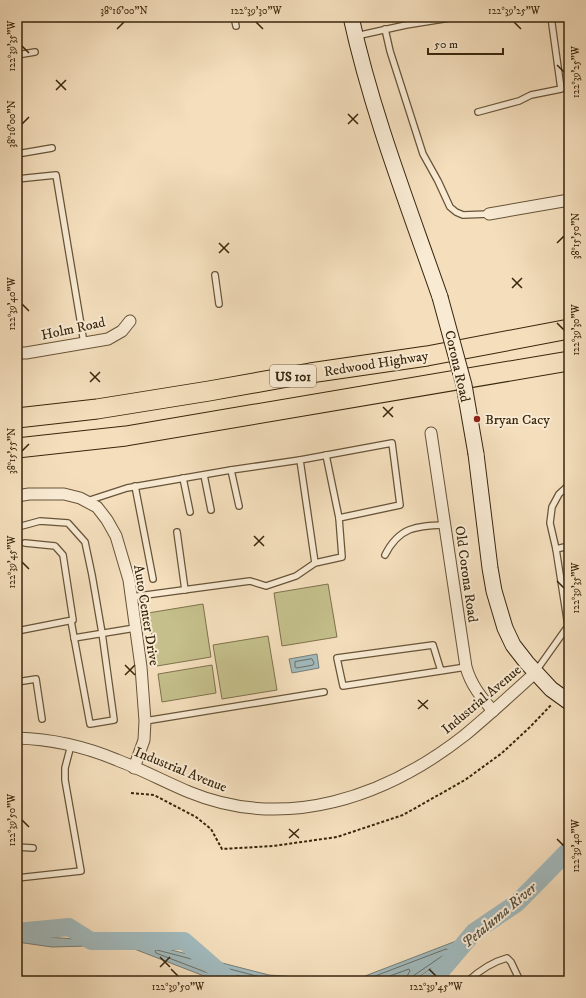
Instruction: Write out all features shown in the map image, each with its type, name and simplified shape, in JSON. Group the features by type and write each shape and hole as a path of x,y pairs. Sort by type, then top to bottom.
{"highway":[{"name":"Redwood Highway","path":"17,418 97,409 310,373 427,356 569,329"},
{"name":"US 101","path":"17,448 126,436 569,361"}],"main road":[{"name":"Corona Road","path":"351,17 355,36 379,118 440,297 464,386 476,454 490,568 499,611 513,645 535,673 560,696 569,702"}],"street":[{"path":"489,214 569,200"},
{"name":"Holm Road","path":"17,353 26,353 108,339 122,331 130,321"},
{"name":"Old Corona Road","path":"430,433 466,667 469,678 475,689 493,711"},
{"name":"Auto Center Drive","path":"17,496 28,494 64,494 80,498 97,507 107,520 116,536 129,580 145,721 144,740 134,768"},
{"name":"Industrial Avenue","path":"17,738 72,745 117,760 190,792 229,804 262,809 299,809 326,804 354,796 410,772 437,755 464,735 535,673"}],"lane":[{"path":"234,17 236,26"},
{"path":"355,36 385,29 456,17"},
{"path":"478,112 519,101 531,95 561,89 551,17"},
{"path":"385,29 390,51 423,154 450,207 463,215 489,214"},
{"path":"17,55 35,52"},
{"path":"17,154 52,148"},
{"path":"17,179 56,175 84,343"},
{"path":"215,275 219,304"},
{"path":"86,502 135,486 300,460 392,443 400,505 339,518"},
{"path":"131,597 250,581 266,586 296,576 315,563 342,557 339,518 326,455"},
{"path":"300,460 315,563"},
{"path":"231,470 239,506"},
{"path":"204,475 211,510"},
{"path":"183,478 190,512"},
{"path":"535,673 569,626 550,523 552,507 559,494 569,485"},
{"path":"135,486 153,579"},
{"path":"18,528 40,521 68,523 85,542 102,633 114,720 90,724 71,621 73,620 63,556 55,546 26,543"},
{"path":"385,555 393,541 402,533 412,528 421,526 444,525"},
{"path":"178,532 185,590"},
{"path":"556,549 569,546"},
{"path":"17,631 71,621"},
{"path":"74,638 135,628"},
{"path":"441,671 433,645 337,658 343,686 441,671 466,667"},
{"path":"17,682 36,679 42,719"},
{"path":"145,721 324,692"},
{"path":"17,709 18,717"},
{"path":"17,878 81,871 65,780 65,768 72,745"},
{"path":"17,847 33,848"},
{"path":"468,981 498,961 507,958 511,962 520,981"}],"shaded area":[{"path":"328,584 337,637 282,646 274,593"},
{"path":"203,604 211,657 157,666 148,613"},
{"path":"268,636 277,690 222,699 213,645"},
{"path":"212,665 216,693 162,702 158,674"}],"water":[{"path":"317,654 319,668 292,673 289,659"},
{"path":"569,843 569,850 486,931 413,981 352,981 464,938 521,891"},
{"path":"17,935 75,939 113,935 269,975 352,981 217,981 124,945 52,947 17,942"}],"waterway":[{"name":"Petaluma River","path":"430,981 435,978 474,932 517,903 569,850"},
{"name":"Petaluma River","path":"17,932 69,927 91,941 184,941 230,981"}],"place":[{"name":"Bryan Cacy","path":"477,419"}]}
